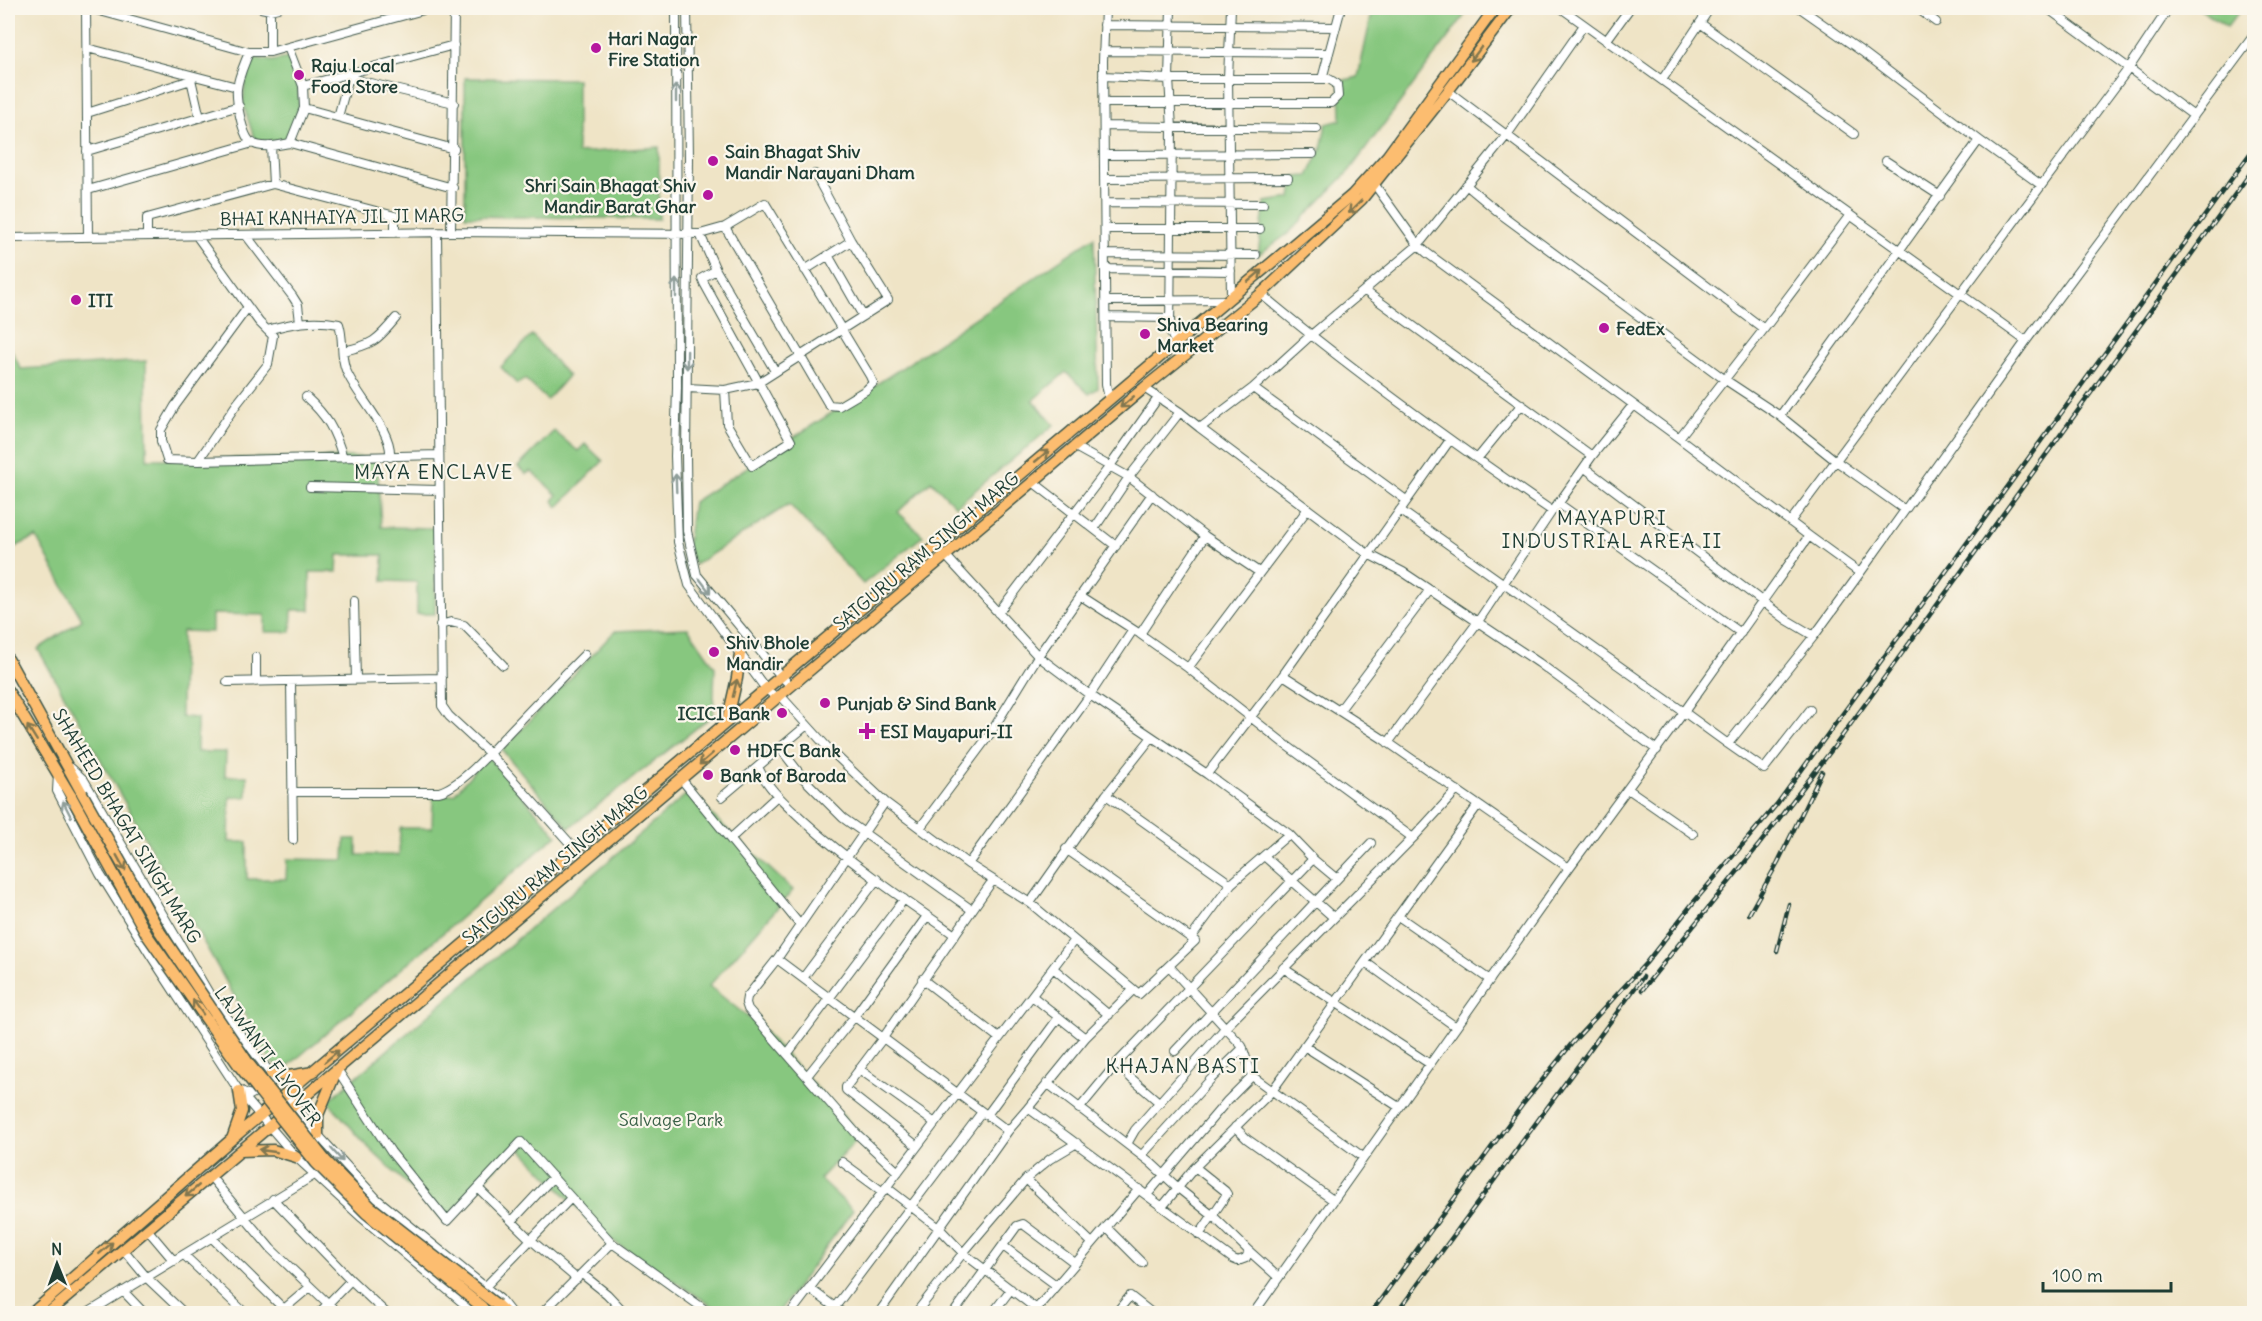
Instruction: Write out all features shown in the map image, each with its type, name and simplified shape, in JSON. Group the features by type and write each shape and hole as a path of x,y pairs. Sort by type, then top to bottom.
{"main road":[{"name":"SATGURU RAM SINGH MARG","path":"260,1116 780,675 1352,195 1388,155 1495,8"},
{"name":"SATGURU RAM SINGH MARG","path":"269,1126 1144,388 1261,294 1348,214 1374,185 1510,8"},
{"path":"726,722 737,678 740,654"},
{"name":"SHAHEED BHAGAT SINGH MARG","path":"8,659 66,764"},
{"name":"SHAHEED BHAGAT SINGH MARG","path":"8,691 58,774"},
{"name":"LAJWANTI FLYOVER","path":"66,764 77,794 160,932 249,1064 326,1161 371,1207 486,1310 507,1314"},
{"name":"LAJWANTI FLYOVER","path":"58,774 77,794"},
{"path":"318,1135 318,1115 337,1069"},
{"path":"272,1074 289,1076 313,1072"},
{"name":"SHAHEED BHAGAT SINGH MARG","path":"272,1074 287,1094"},
{"path":"231,1139 242,1111 240,1091"},
{"path":"30,1314 260,1116"},
{"path":"47,1314 269,1126"},
{"path":"240,1150 273,1150 296,1157"}],"street":[{"path":"88,237 87,8 249,52 270,52 431,8"},
{"path":"270,8 270,52"},
{"path":"451,232 454,149 454,8"},
{"path":"676,8 675,456 678,542 689,585 766,689 778,697 885,802 968,864 1030,903 1139,994 1195,941 1066,849"},
{"path":"687,8 689,233 687,531 693,568 705,587 791,686"},
{"path":"1105,8 1103,103 1106,384 1109,399"},
{"path":"1172,8 1169,79 1172,128 1170,318 1171,334 1175,343"},
{"path":"1106,301 1229,298 1231,271 1228,78 1231,8"},
{"path":"1322,79 1341,8"},
{"path":"1561,8 2026,341"},
{"path":"1606,41 1630,8"},
{"path":"1662,80 1710,8"},
{"path":"1800,8 1864,52 2041,185"},
{"path":"1917,8 1936,22"},
{"path":"2047,8 2194,116"},
{"path":"1790,522 2129,68 2169,8"},
{"path":"1700,23 1854,134"},
{"path":"1104,25 1336,27"},
{"path":"1200,428 1253,388 1310,336 1418,245 1506,135 1584,25"},
{"path":"1728,744 1814,636 2026,341 2254,35"},
{"path":"303,86 454,45"},
{"path":"288,47 303,86 304,108 290,143"},
{"path":"87,48 191,77 237,87"},
{"path":"1103,51 1329,53"},
{"path":"249,52 237,87 238,106 246,136 253,143"},
{"path":"350,75 454,103"},
{"path":"338,117 350,75"},
{"path":"1103,76 1169,79 1329,79 1336,84 1338,96 1331,103 1103,103"},
{"path":"87,113 191,77"},
{"path":"191,77 200,118"},
{"path":"1448,91 1764,329"},
{"path":"87,151 238,106"},
{"path":"304,108 454,149"},
{"path":"1104,126 1317,129"},
{"path":"1780,416 1979,140"},
{"path":"88,190 253,143 272,146 290,143 453,188"},
{"path":"272,146 273,184"},
{"path":"1104,154 1313,154"},
{"path":"1886,160 1940,196"},
{"path":"687,388 725,390 758,383 888,300 851,241 815,174"},
{"path":"1104,179 1288,178"},
{"path":"147,236 147,218 273,184 394,216 395,233"},
{"path":"1374,185 1418,245 1860,573"},
{"path":"1466,185 1502,215 1724,379 1780,416 1836,461 1905,510"},
{"path":"724,227 830,405 839,406 866,390 873,383 765,203 724,227 700,234 716,270 775,371"},
{"path":"1105,203 1263,204"},
{"path":"1679,438 1850,215"},
{"path":"1105,229 1260,229"},
{"name":"BHAI KANHAIYA JIL JI MARG","path":"8,238 451,232 700,234"},
{"path":"437,233 442,706 448,716 489,753 576,850"},
{"path":"195,235 248,307 273,336 268,364 236,405 198,461"},
{"path":"246,235 298,305 300,322"},
{"path":"805,270 851,241"},
{"path":"1106,254 1256,255"},
{"path":"828,255 863,316"},
{"path":"716,270 702,278 704,283 791,441 752,466 727,424 725,390"},
{"path":"1106,270 1231,271"},
{"path":"1365,291 1592,456"},
{"path":"1261,294 1310,336 1450,440 1552,511"},
{"path":"248,307 175,406 161,430 161,441 167,460 439,455"},
{"path":"1106,317 1170,318"},
{"path":"343,351 367,346 381,335 396,318"},
{"path":"267,330 300,322 339,324 346,370 367,407 387,435 391,448 390,457"},
{"path":"1144,388 1180,412 1368,554 1403,573 1539,663 1657,750"},
{"path":"1253,388 1406,500"},
{"path":"306,397 325,417 336,434 343,458"},
{"path":"998,613 1110,466 1158,398"},
{"path":"1477,459 1522,404"},
{"path":"1388,743 1477,623 1552,511 1633,405"},
{"path":"1094,529 1129,477 1180,412"},
{"path":"1207,774 1283,675 1450,440"},
{"path":"1075,447 1129,477 1205,536 1259,572"},
{"path":"1585,468 1787,620 1814,636"},
{"path":"1033,482 1116,546"},
{"path":"310,487 439,490"},
{"path":"920,828 990,734 1038,656 1152,494"},
{"path":"1558,503 1741,633"},
{"path":"1188,668 1307,510"},
{"path":"1400,510 1764,768 1810,710"},
{"path":"968,864 1205,536"},
{"path":"1252,1314 1569,868 1657,750 1809,536"},
{"path":"945,556 1038,656 1289,834 1313,860 1338,879"},
{"path":"1338,711 1430,591"},
{"path":"1081,596 1188,668 1413,838"},
{"path":"354,601 356,680"},
{"path":"440,625 451,622 464,625 503,665"},
{"path":"292,792 439,792 447,790 489,753 585,654"},
{"path":"256,657 256,681"},
{"path":"1283,675 1388,743 1569,868"},
{"path":"227,682 442,678"},
{"path":"291,681 293,840"},
{"path":"722,797 807,725"},
{"path":"1030,903 1066,849 1152,737"},
{"path":"780,748 821,798 863,834 972,910"},
{"name":"SHAHEED BHAGAT SINGH MARG","path":"66,764 84,780 210,995 272,1074"},
{"path":"758,767 765,781 777,796 847,857 955,935"},
{"name":"SHAHEED BHAGAT SINGH MARG","path":"58,774 57,791 100,874 240,1091 269,1126"},
{"path":"682,780 800,925"},
{"path":"1628,789 1693,834"},
{"path":"1127,1144 1135,1130 1226,1027 1413,838 1456,790"},
{"path":"1106,795 1231,884"},
{"path":"730,839 777,796"},
{"path":"885,802 777,959 747,997 746,1003 748,1009 856,1133 898,1172"},
{"path":"1162,1207 1195,1167 1272,1091 1478,805"},
{"path":"1191,938 1231,884 1289,834"},
{"path":"1176,1051 1371,843"},
{"path":"1264,856 1333,917"},
{"path":"1079,1109 1117,1063 1313,860"},
{"path":"803,978 877,879"},
{"path":"917,1146 846,1090 993,880"},
{"path":"788,1053 904,899"},
{"path":"807,1076 854,1017 927,916"},
{"path":"1398,916 1490,980"},
{"path":"790,1314 1074,940"},
{"path":"777,959 1008,1131"},
{"path":"1365,962 1456,1027"},
{"path":"1168,966 1243,1048 1252,1076 1364,1157"},
{"path":"1053,968 1109,1015"},
{"path":"1283,968 1430,1064"},
{"path":"922,979 999,1038"},
{"path":"878,1314 1008,1131 1085,1038 1133,990"},
{"path":"1032,996 1085,1038"},
{"path":"835,1308 1059,1017"},
{"path":"1304,1047 1399,1107"},
{"path":"1142,1155 1211,1078 1243,1048"},
{"path":"1117,1063 1160,1103"},
{"path":"337,1069 391,1152 447,1221 521,1142 612,1243 711,1314"},
{"path":"859,1069 935,1123"},
{"path":"240,1091 250,1095 271,1083 272,1074"},
{"path":"1147,1195 1227,1101 1252,1076"},
{"path":"1047,1083 1142,1155 1213,1216 1278,1277"},
{"path":"287,1094 318,1135 377,1199 500,1299 512,1314"},
{"path":"1028,1108 1233,1260 1246,1258 1250,1251"},
{"path":"269,1126 296,1157 362,1218 486,1310"},
{"path":"1235,1127 1248,1139 1333,1200"},
{"path":"915,1314 1026,1179 1050,1159 1077,1143"},
{"path":"842,1162 912,1207 939,1228 963,1253 1037,1312 1056,1285 1139,1189"},
{"path":"1195,1167 1226,1191 1225,1199 1198,1234"},
{"path":"86,1314 99,1311 123,1291 245,1219 315,1174"},
{"path":"210,1176 271,1249 339,1314"},
{"path":"512,1221 553,1178"},
{"path":"1026,1179 1092,1243"},
{"path":"478,1188 531,1240 607,1294 626,1314"},
{"path":"485,1287 571,1198"},
{"path":"273,1199 387,1314"},
{"path":"362,1218 359,1209 368,1200 377,1199"},
{"path":"953,1314 1017,1226 1023,1224 1075,1263"},
{"path":"1106,1227 1142,1263"},
{"path":"147,1229 174,1261"},
{"path":"212,1238 281,1311 310,1287"},
{"path":"541,1314 612,1243"},
{"path":"1003,1246 1056,1285"},
{"path":"123,1249 147,1278 185,1314"},
{"path":"184,1255 246,1314"},
{"path":"318,1314 351,1280"},
{"path":"809,1288 844,1314"},
{"path":"992,1314 1011,1289"},
{"path":"123,1291 145,1314"},
{"path":"1114,1314 1130,1296 1153,1314"}],"green space":[{"path":"1373,8 1470,8 1350,170 1289,233 1258,255 1265,202 1291,198 1294,177 1308,176 1321,150 1326,124 1341,120 1340,81 1358,77"},
{"path":"2198,8 2242,8 2227,27"},
{"path":"254,58 272,61 288,58 299,91 299,107 288,140 255,141 243,104 245,83"},
{"path":"465,78 577,79 577,153 659,147 659,219 465,216"},
{"path":"1094,237 1098,388 1089,394 1066,372 1033,400 1054,425 956,506 931,481 898,512 923,536 863,584 789,504 695,565 687,547 693,502 897,371"},
{"path":"532,335 568,376 547,400 525,379 517,384 501,367"},
{"path":"8,343 21,369 146,361 147,459 377,457 381,527 436,528 435,614 417,614 417,582 383,581 383,555 338,555 337,572 310,572 310,610 292,610 291,632 265,632 265,615 212,614 212,632 182,631 181,717 197,718 197,752 226,752 225,776 247,776 247,797 230,797 229,842 247,842 247,879 286,879 287,859 344,860 345,839 357,839 357,855 399,855 400,828 432,828 433,796 454,794 487,756 557,835 287,1067 272,1063 38,649 82,620 36,537 8,550"},
{"path":"554,431 578,451 585,444 603,461 558,507 553,501 557,495 531,471 526,474 518,467"},
{"path":"688,628 715,667 713,715 569,828 502,750 615,631"},
{"name":"Salvage Park","path":"688,793 793,890 709,986 758,1025 861,1135 820,1179 853,1210 778,1313 723,1313 613,1241 593,1224 518,1146 444,1220 368,1147 328,1101"}],"railway":[{"path":"1370,1314 1523,1104 1573,1042 1646,963 1693,903 1777,804 2254,148"},
{"path":"1642,990 1834,747 2254,168"},
{"path":"1749,914 1778,862 1822,772"},
{"path":"1777,951 1789,904"},
{"path":"1396,1314 1643,977"}],"place":[{"name":"Hari Nagar Fire Station","path":"596,48"},
{"name":"Raju Local Food Store","path":"299,75"},
{"name":"Sain Bhagat Shiv Mandir Narayani Dham","path":"713,161"},
{"name":"Shri Sain Bhagat Shiv Mandir Barat Ghar","path":"708,195"},
{"name":"ITI","path":"76,300"},
{"name":"FedEx","path":"1604,328"},
{"name":"Shiva Bearing Market","path":"1145,334"},
{"name":"Shiv Bhole Mandir","path":"714,652"},
{"name":"Punjab & Sind Bank","path":"825,703"},
{"name":"ICICI Bank","path":"782,713"},
{"name":"ESI Mayapuri-II","path":"867,731"},
{"name":"HDFC Bank","path":"735,750"},
{"name":"Bank of Baroda","path":"708,775"}],"district":[{"name":"MAYA ENCLAVE","path":"434,471"},
{"name":"MAYAPURI INDUSTRIAL AREA II","path":"1612,528"},
{"name":"KHAJAN BASTI","path":"1183,1065"}]}
